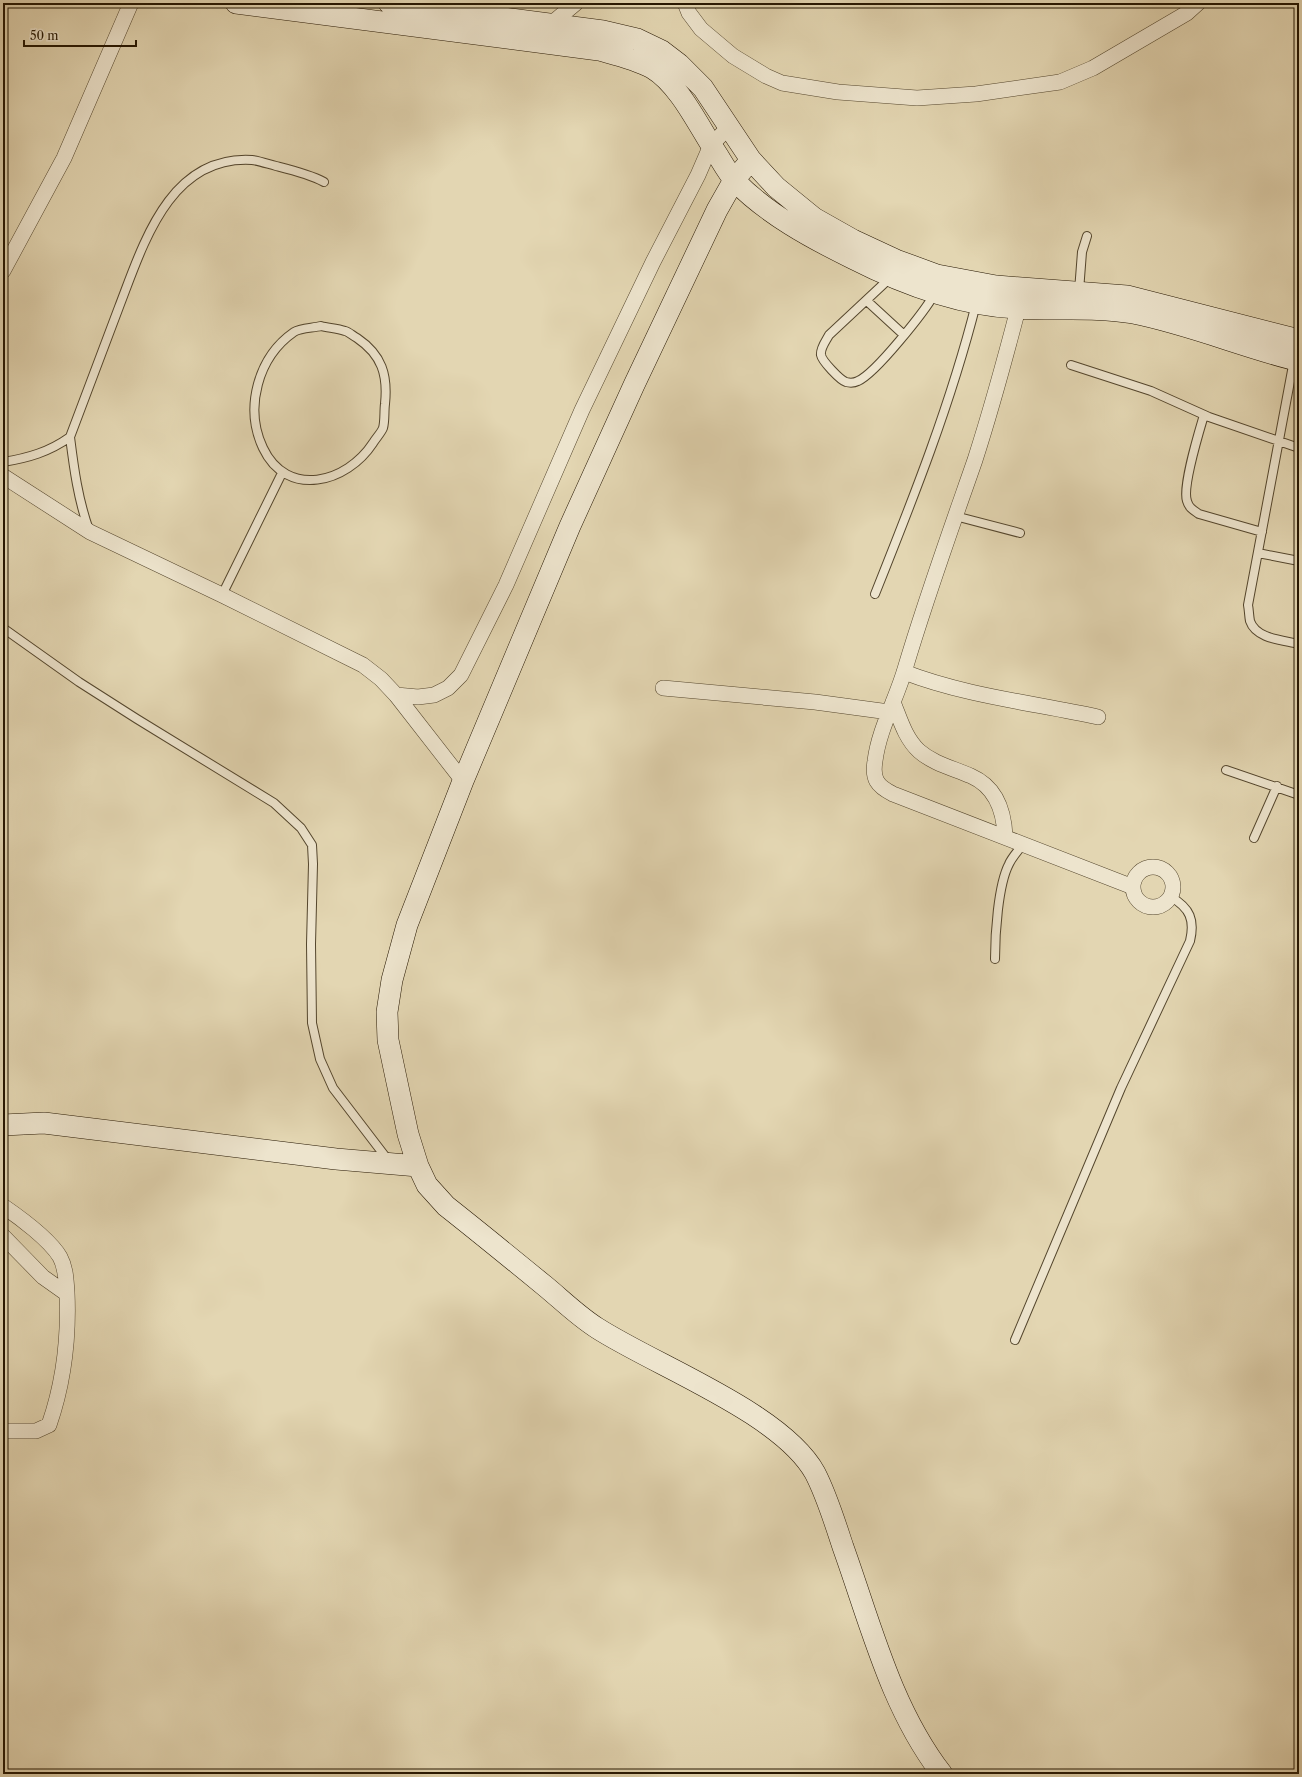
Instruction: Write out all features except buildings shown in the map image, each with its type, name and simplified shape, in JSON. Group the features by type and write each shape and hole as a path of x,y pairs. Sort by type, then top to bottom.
{"street":[{"path":"3,271 64,158 131,3"},
{"path":"236,3 599,50 631,58 654,69 675,89 734,180 769,209 810,236 892,276 918,278 937,275 996,286 1079,291 1127,296 1297,350"},
{"path":"389,3 602,31 637,39 662,51 679,64 703,88 728,128 751,160 776,187 814,218 918,278 936,292 976,303 1018,308 1084,308 1134,314 1297,350"},
{"path":"551,24 576,3"},
{"path":"685,3 701,29 733,56 766,76 782,83 838,92 917,98 976,94 1060,82 1093,68 1156,32 1187,13 1198,3"},
{"path":"396,695 418,697 434,695 448,688 461,675 506,585 585,403 711,145 728,128"},
{"path":"751,160 734,180 717,210 630,392 570,526 463,782 407,925 392,980 388,1012 388,1040 408,1134 418,1166 428,1185 446,1206 595,1326 631,1349 737,1405 771,1427 798,1449 815,1473 829,1507 904,1714 925,1752 942,1774"},
{"path":"1018,308 1004,365 975,458 891,707 875,761 874,776 880,788 893,794 1005,836 1133,887"},
{"path":"3,476 90,532 222,595 362,665 381,679 396,695 463,782"},
{"path":"904,672 925,680 963,689 1098,717"},
{"path":"663,688 815,702 891,707"},
{"path":"891,707 909,739 918,750 929,759 972,776 983,784 1000,805 1004,821 1005,836"},
{"path":"1148,867 1155,867 1167,872 1171,877 1173,884 1171,897 1162,906 1148,907 1137,900 1133,887 1137,874 1148,867"},
{"path":"3,1125 44,1123 328,1158 418,1166"},
{"path":"3,1206 19,1217 59,1255 66,1274 68,1319 66,1352 58,1392 49,1425 36,1431 3,1431"},
{"path":"3,1236 38,1273 67,1294"}],"lane":[{"path":"90,532 81,509 76,487 70,437 144,243 166,203 181,187 199,172 220,163 252,160 294,170 324,182"},
{"path":"1079,291 1082,252 1087,236"},
{"path":"892,276 829,335 823,346 821,355 824,362 844,381 851,383 859,380 904,335 928,305 936,292"},
{"path":"866,301 904,335"},
{"path":"875,594 932,448 967,339 976,303"},
{"path":"320,326 346,331 371,347 383,370 386,391 382,428 366,454 348,469 328,477 308,481 282,473 263,449 254,422 256,386 270,353 295,331 320,326"},
{"path":"1297,350 1278,442 1248,605 1250,622 1258,632 1299,644"},
{"path":"1071,365 1151,392 1204,415 1278,442 1299,448"},
{"path":"1204,415 1186,486 1186,500 1191,509 1199,514 1262,532"},
{"path":"3,462 35,456 58,446 70,437"},
{"path":"222,595 282,473"},
{"path":"955,516 1020,533"},
{"path":"1258,553 1299,561"},
{"path":"3,628 124,711 274,803 300,828 312,845 312,1023 320,1059 333,1088 390,1164"},
{"path":"1226,770 1277,786 1299,795"},
{"path":"1254,838 1277,786"},
{"path":"995,959 995,943 1003,878 1009,863 1023,844"},
{"path":"1015,1340 1121,1088 1190,941 1191,921 1187,909 1171,897"}]}
